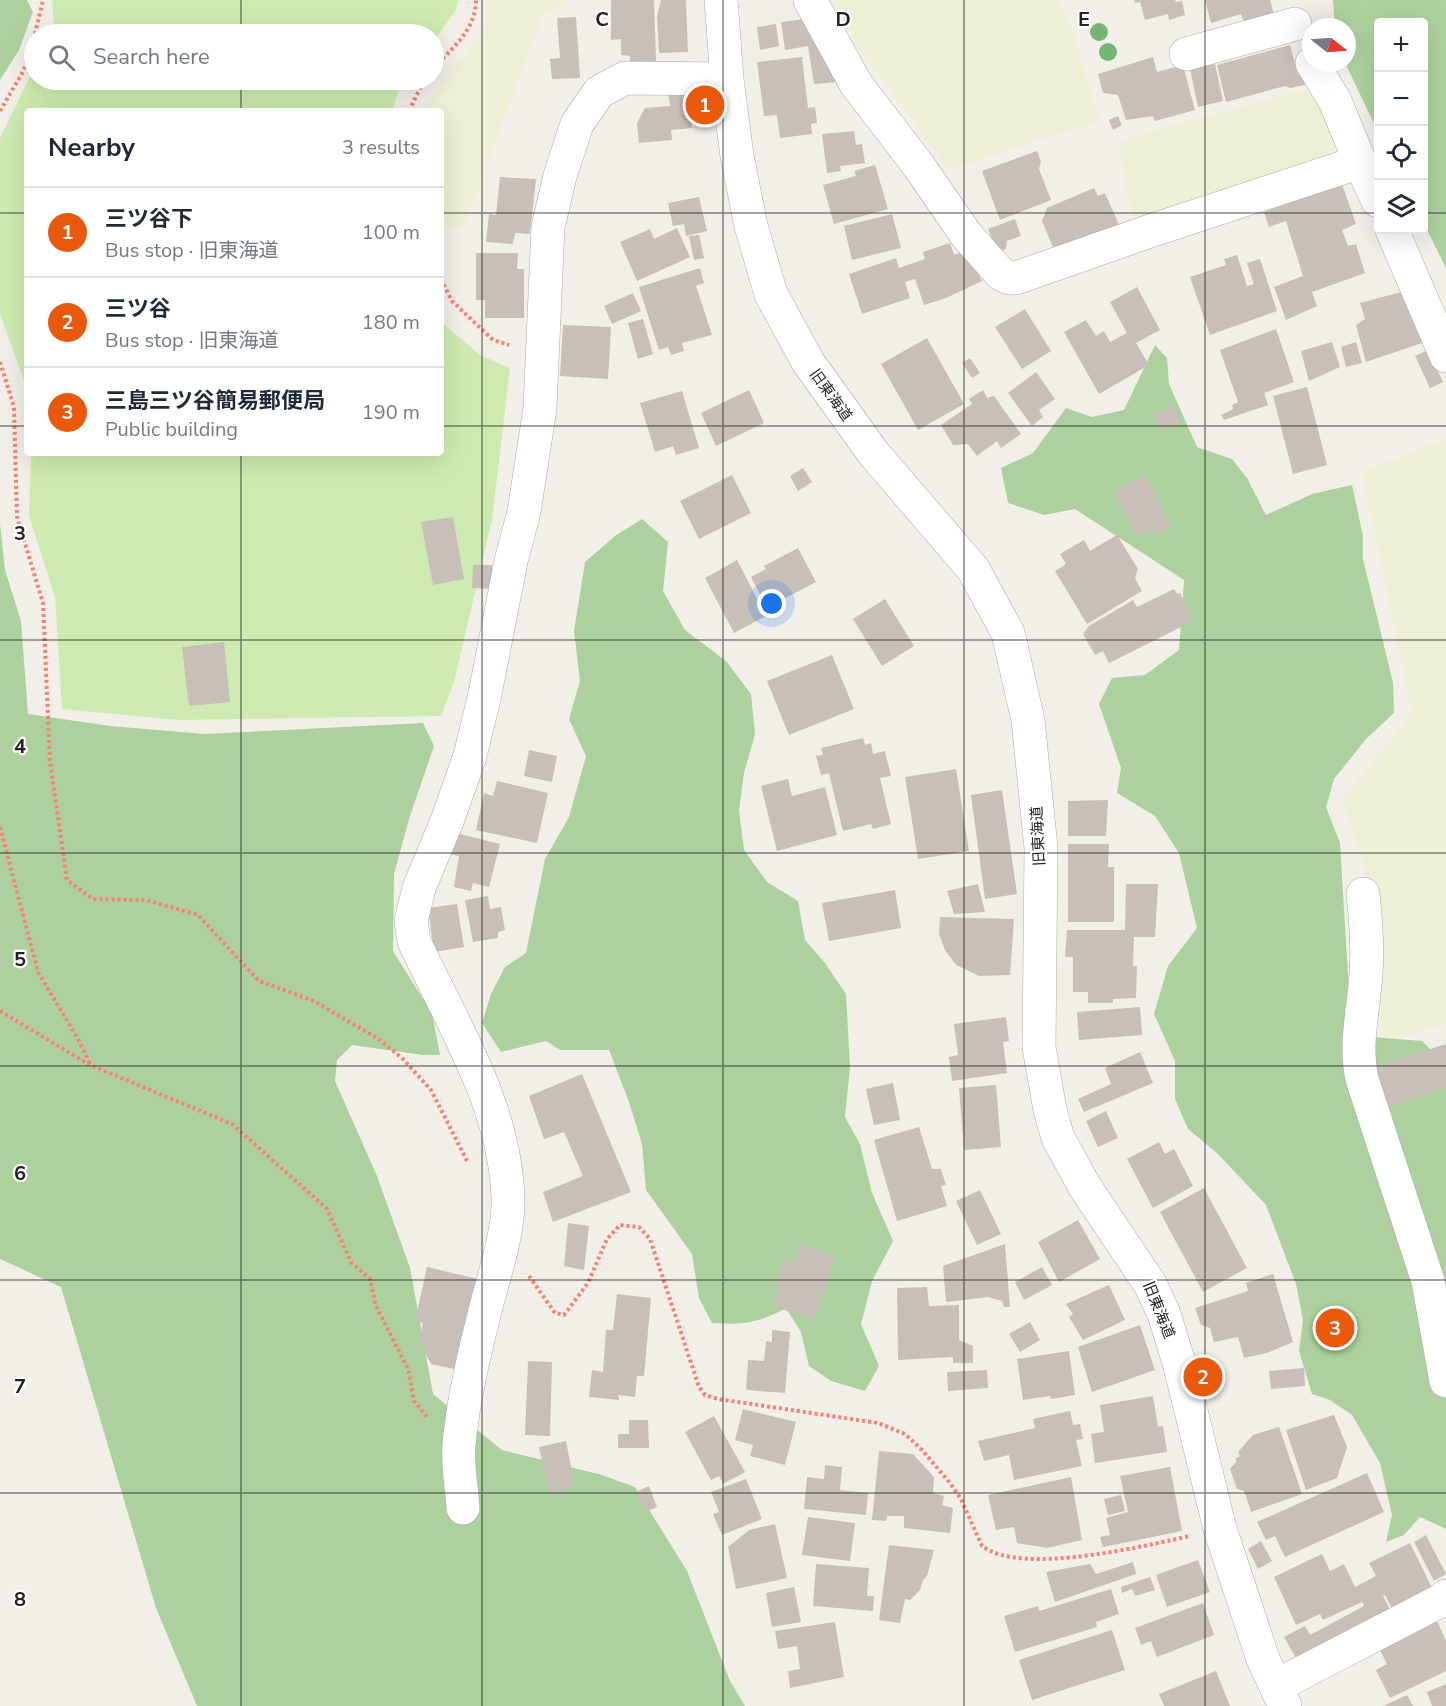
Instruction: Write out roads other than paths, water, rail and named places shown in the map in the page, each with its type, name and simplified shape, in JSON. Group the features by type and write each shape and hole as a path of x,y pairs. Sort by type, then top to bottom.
{"street":[{"name":"旧東海道","path":"721,0 727,79 737,156 751,226 771,294 808,362 874,454 973,569 1008,633 1028,720 1041,848 1039,1047 1058,1138 1085,1187 1150,1284 1164,1314 1180,1366 1220,1529 1263,1659 1280,1696"},
{"path":"810,0 856,84 918,165 967,236 994,268 1009,278 1030,274 1360,162"},
{"path":"1186,54 1294,12 1298,36 1302,43"},
{"path":"1318,72 1335,101 1374,192"},
{"path":"464,1508 459,1446 473,1359 502,1239 508,1202 506,1160 491,1109 470,1053 414,941 411,921 419,888 447,821 470,756 485,694 511,561 524,512 540,408 548,227 560,176 577,124 599,92 625,78 727,79"},
{"path":"1394,234 1446,356"},
{"path":"1363,894 1368,932 1358,1060 1428,1281 1446,1381"},
{"path":"1280,1696 1446,1596"}],"place":[{"name":"三ツ谷下","path":"705,105"},
{"name":"三島三ツ谷簡易郵便局","path":"1335,1328"},
{"name":"三ツ谷","path":"1203,1377"}]}
